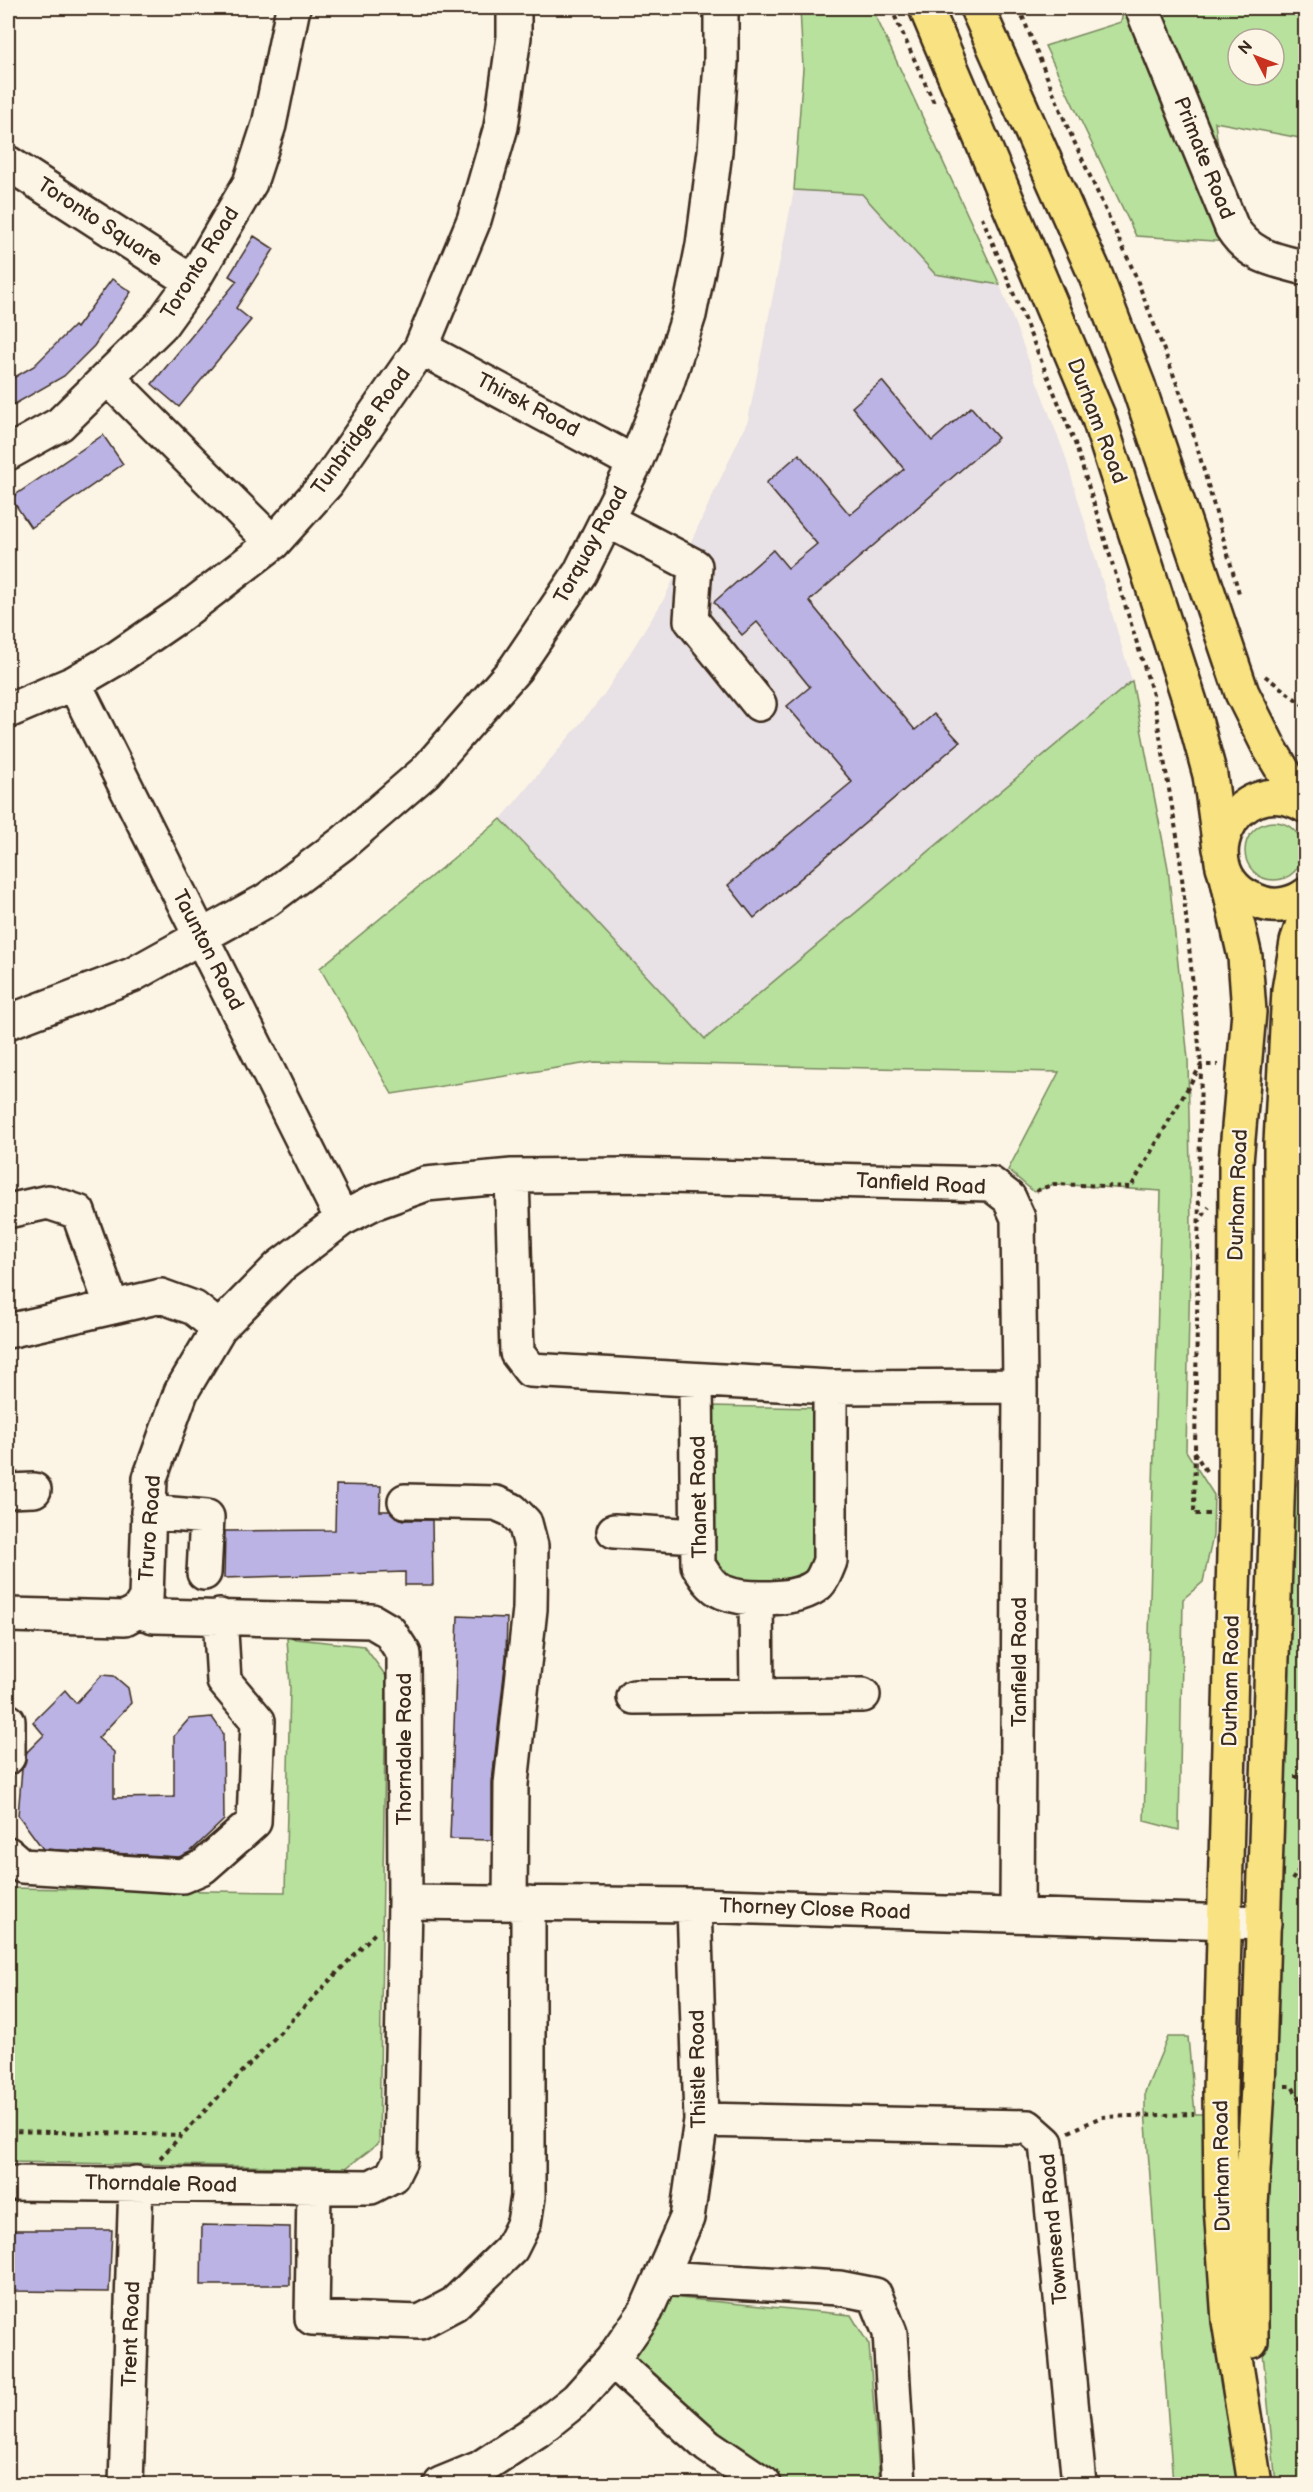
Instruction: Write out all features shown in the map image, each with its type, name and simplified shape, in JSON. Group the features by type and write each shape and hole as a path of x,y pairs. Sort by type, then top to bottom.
{"highway":[{"name":"Durham Road","path":"926,8 1098,416 1191,705 1210,775 1224,863 1245,957 1249,1012 1236,1162 1235,1516 1220,2091 1221,2206 1228,2321 1257,2484"},
{"path":"977,8 1095,274 1138,385 1242,693 1269,747 1304,805"},
{"path":"1304,805 1280,797 1256,800 1242,808 1231,819 1223,833 1224,863 1237,890 1250,899 1266,904 1283,905 1305,895"},
{"name":"Durham Road","path":"1257,2484 1250,2308 1251,2205 1258,2088 1281,1381 1281,1143 1289,990 1297,942 1305,914"}],"street":[{"name":"Toronto Road","path":"8,453 60,424 109,379 161,325 192,282 250,183 269,124 293,8"},
{"name":"Tunbridge Road","path":"8,711 74,683 117,658 182,614 273,543 327,483 421,348 474,220 501,127 514,37 514,8"},
{"name":"Torquay Road","path":"8,1022 132,975 267,900 343,843 425,772 515,669 580,573 607,520 635,463 666,386 689,315 703,245 719,95 721,8"},
{"name":"Primate Road","path":"1142,8 1232,228 1241,242 1262,257 1305,268"},
{"name":"Toronto Square","path":"8,163 192,282"},
{"name":"Thirsk Road","path":"421,348 635,463"},
{"path":"109,379 273,543"},
{"path":"607,520 694,566 691,620 759,704"},
{"name":"Taunton Road","path":"74,683 342,1219"},
{"name":"Tanfield Road","path":"279,1267 342,1219 373,1203 426,1184 512,1176 627,1174 991,1184 1009,1198 1018,1218 1020,1386 1017,1915"},
{"path":"512,1176 517,1353 530,1370 830,1387 1020,1386"},
{"path":"8,1211 48,1202 78,1212 112,1307"},
{"name":"Truro Road","path":"138,1611 146,1598 150,1478 181,1392 219,1328 279,1267"},
{"path":"8,1331 161,1296 194,1308 219,1328"},
{"name":"Thanet Road","path":"696,1381 698,1565 706,1578 722,1592 756,1599 799,1594 818,1585 830,1561 830,1387"},
{"path":"314,2187 312,2318 420,2322 454,2304 485,2277 511,2249 524,2223 528,2197 519,1903 511,1784 530,1609 531,1546 525,1523 512,1510 496,1503 405,1501"},
{"path":"148,1512 207,1517 204,1574"},
{"path":"614,1531 698,1536"},
{"path":"756,1599 757,1696"},
{"name":"Thorndale Road","path":"8,1615 125,1618 138,1611 154,1616 372,1621 389,1631 404,1654 405,1902 400,2160 392,2176 371,2187 8,2183"},
{"path":"8,1854 22,1866 182,1876 203,1867 254,1822 258,1721 224,1681 220,1616"},
{"path":"634,1697 863,1695"},
{"path":"8,1721 8,1757"},
{"name":"Thorney Close Road","path":"405,1902 694,1905 1264,1923"},
{"name":"Thistle Road","path":"441,2484 487,2476 577,2399 612,2361 646,2311 661,2278 687,2218 701,2120 694,1905"},
{"name":"Townsend Road","path":"701,2120 1028,2127 1046,2143 1079,2484"},
{"name":"Trent Road","path":"126,2484 136,2183"},
{"path":"661,2278 839,2288 875,2295 890,2333 899,2484"},
{"path":"612,2361 708,2446 764,2484"}],"path":[{"path":"891,8 938,113"},
{"path":"979,211 1075,443 1153,695 1179,848 1201,1065 1194,1514 1235,1516"},
{"path":"1260,672 1305,707"},
{"path":"1201,1065 1246,1066"},
{"path":"1009,1198 1054,1184 1131,1187 1201,1065"},
{"path":"136,2183 405,1902"},
{"path":"1258,2088 1292,2086 1305,2111"},
{"path":"1046,2143 1101,2117 1195,2114 1206,2091 1220,2091"},
{"path":"8,2131 182,2135"}],"shaded area":[{"path":"794,190 862,194 935,274 1000,285 1065,455 1132,681 705,1039 501,819 603,696 664,599 748,420"}],"green space":[{"path":"800,8 872,8 1000,285 935,274 862,194 794,190 803,68"},
{"path":"1124,8 1305,8 1305,139 1215,122 1229,242 1136,236 1045,46 1121,22"},
{"path":"1132,681 1168,868 1188,1059 1191,1225 1186,1451 1214,1495 1213,1536 1203,1582 1183,1599 1179,1830 1144,1821 1161,1191 1054,1184 1034,1192 1008,1170 1059,1072 595,1062 392,1094 320,968 501,819 705,1039"},
{"path":"1274,822 1285,824 1298,835 1303,851 1301,862 1290,875 1274,880 1263,878 1250,867 1245,851 1247,840 1258,827"},
{"path":"1305,994 1305,1340 1293,1314 1298,1028"},
{"path":"711,1406 817,1408 814,1567 794,1582 730,1580 711,1559"},
{"path":"1305,1466 1306,2484 1276,2484 1260,2323 1288,1503"},
{"path":"287,1638 364,1646 386,1676 379,2143 346,2168 8,2162 8,1888 285,1892 290,1688"},
{"path":"1168,2037 1188,2037 1195,2114 1208,2114 1240,2484 1173,2484 1145,2110 1145,2092"},
{"path":"669,2297 851,2315 869,2345 880,2484 794,2484 775,2476 717,2435 632,2360"}],"building":[{"path":"254,236 274,249 236,308 251,320 179,407 152,384 237,281 229,276"},
{"path":"112,279 131,292 94,346 64,376 8,408 8,381 34,366 74,326 76,328"},
{"path":"882,381 932,441 971,407 998,438 809,601 915,730 934,714 960,742 754,918 728,885 852,782 787,706 810,687 757,622 742,635 714,602 773,550 788,568 817,544 766,483 799,454 850,515 904,469 852,407"},
{"path":"103,435 123,464 31,528 11,498"},
{"path":"336,1485 381,1486 380,1511 390,1511 396,1517 404,1520 432,1520 433,1585 405,1585 405,1572 224,1578 225,1531 335,1530"},
{"path":"458,1616 507,1618 506,1657 492,1782 492,1840 450,1839"},
{"path":"102,1675 114,1676 128,1688 131,1703 98,1738 114,1752 114,1798 174,1797 174,1736 189,1719 212,1717 223,1733 224,1820 190,1852 179,1857 43,1849 18,1815 22,1769 27,1752 44,1735 33,1722 65,1690 76,1703"},
{"path":"202,2225 290,2227 290,2285 201,2285"},
{"path":"8,2230 112,2230 109,2292 8,2291"}]}
